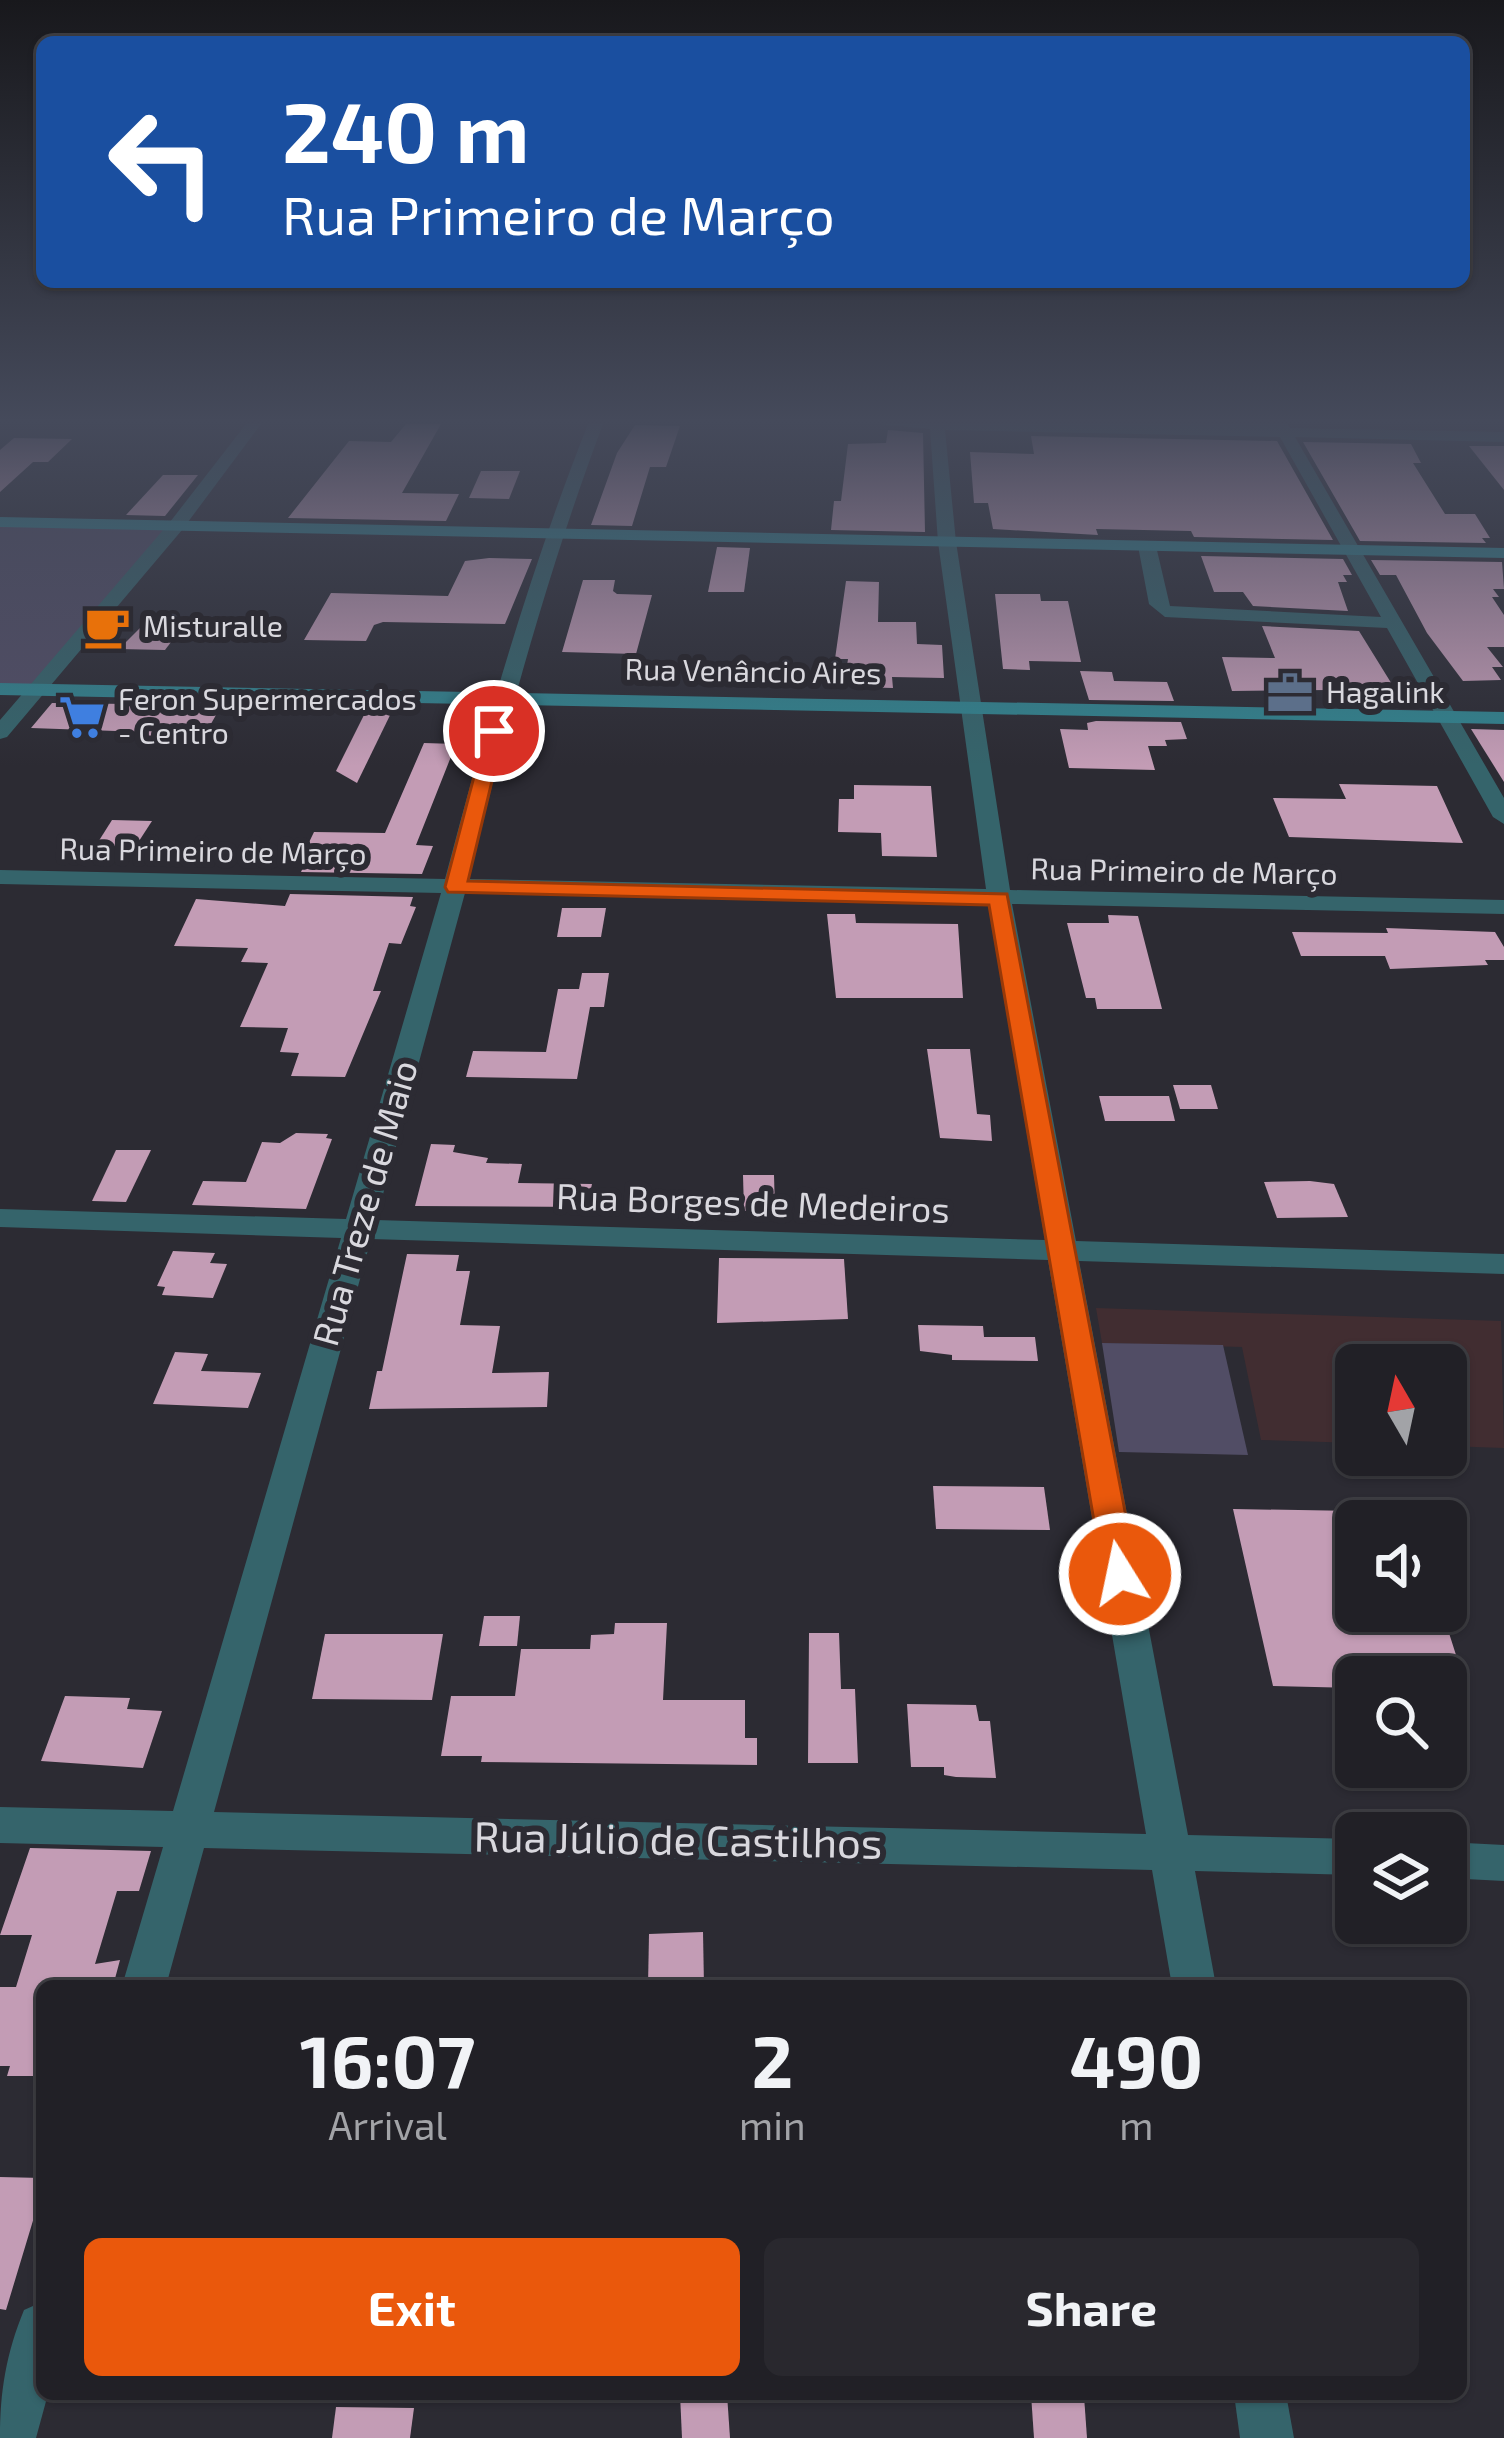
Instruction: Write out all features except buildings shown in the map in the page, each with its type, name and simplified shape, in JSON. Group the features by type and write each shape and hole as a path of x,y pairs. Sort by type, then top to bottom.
{"main road":[{"path":"739,538 1504,553"},
{"name":"Rua Venâncio Aires","path":"0,689 1504,718"}],"street":[{"path":"0,733 166,538"},
{"name":"Rua Treze de Maio","path":"146,1980 455,887 503,696 552,538"},
{"path":"947,538 999,898 1193,1980"},
{"path":"1342,538 1504,817"},
{"path":"1147,546 1158,604 1165,611 1390,623"},
{"name":"Rua Primeiro de Março","path":"0,877 1504,907"},
{"name":"Rua Borges de Medeiros","path":"0,1218 1504,1264"},
{"name":"Rua Júlio de Castilhos","path":"0,1825 1335,1856"},
{"path":"1467,1861 1504,1863"},
{"path":"9,2438 36,2348"},
{"path":"1261,2400 1267,2438"}],"shaded area":[{"path":"0,538 158,538 29,688 0,687"},
{"path":"1096,1308 1501,1321 1504,1448 1467,1447 1467,1344 1335,1344 1335,1442 1261,1440 1242,1347 1102,1343"},
{"path":"1102,1343 1223,1345 1248,1455 1119,1452"}],"place":[{"name":"Misturalle","path":"107,627"},
{"name":"Hagalink","path":"1290,693"},
{"name":"Feron Supermercados - Centro","path":"82,717"}],"route":[{"path":"494,731 455,887 999,898 1120,1574"}]}
